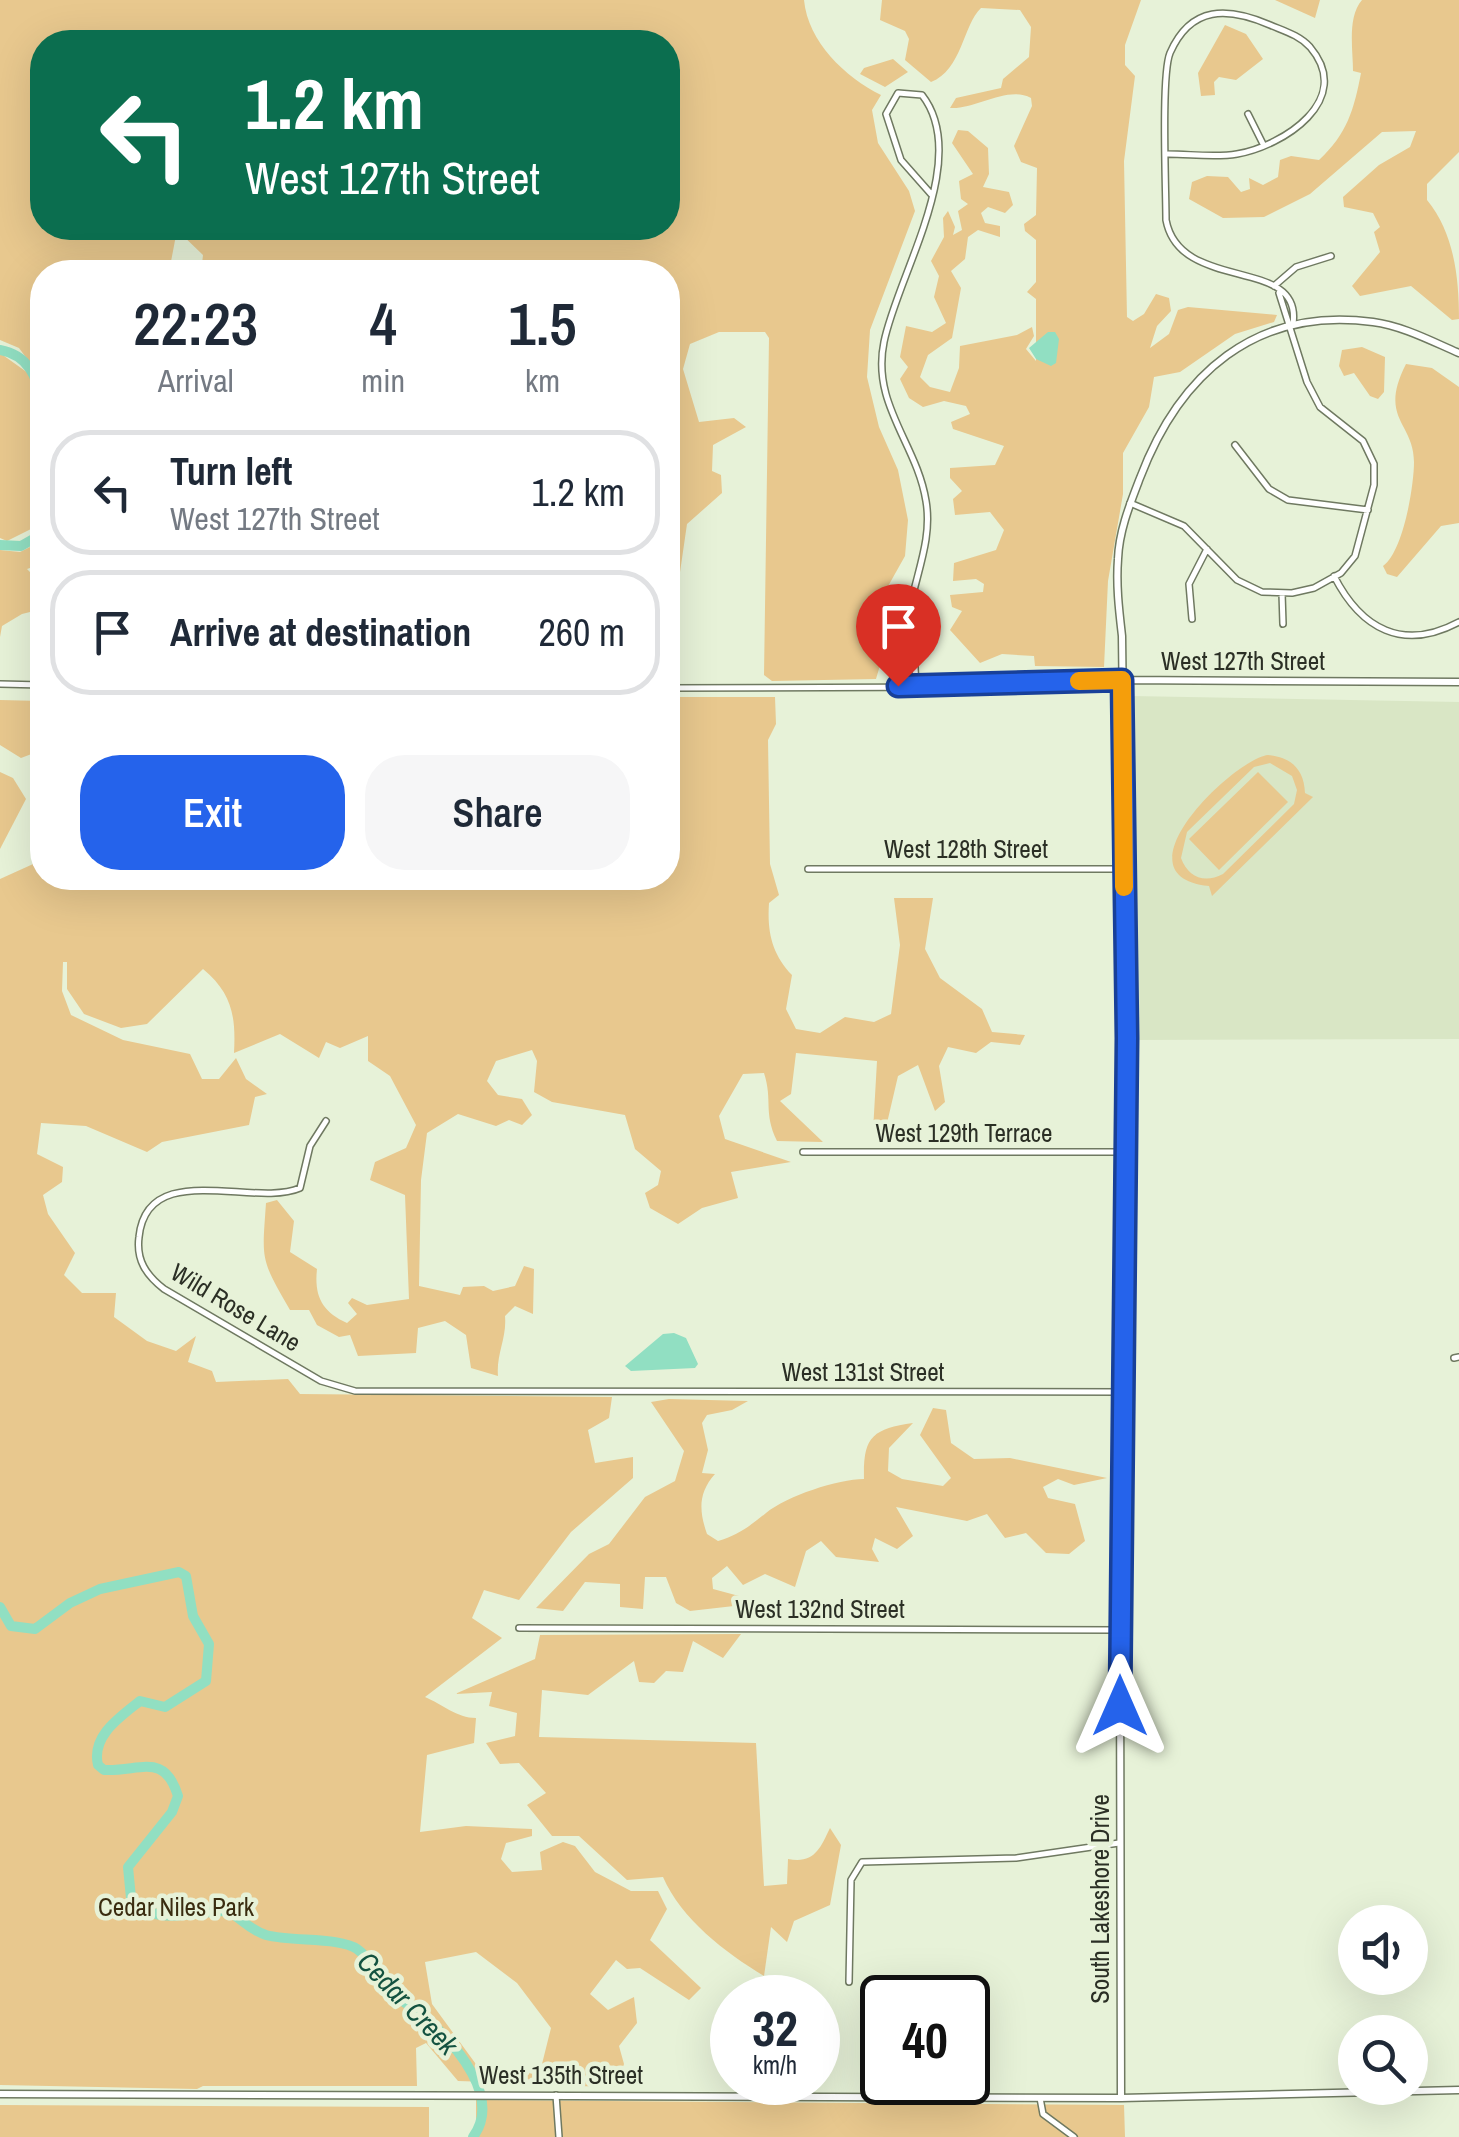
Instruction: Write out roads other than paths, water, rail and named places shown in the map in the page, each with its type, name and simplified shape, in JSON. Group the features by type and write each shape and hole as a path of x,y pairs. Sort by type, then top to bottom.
{"street":[{"path":"1130,503 1172,518 1236,580 1262,592 1314,588 1334,576 1354,556 1368,510 1374,464 1363,441 1320,407 1307,382 1277,290 1251,275 1199,264 1177,247 1166,220 1165,80 1168,58 1189,25 1221,11 1238,12 1292,34 1310,47 1321,70 1320,100 1310,119 1236,154 1168,154"},
{"path":"898,686 898,650 907,635 909,598 926,543 926,502 921,480 886,405 883,343 924,234 931,194 936,164 934,114 922,94 906,91 888,105 889,134 900,160 931,194"},
{"path":"1248,114 1263,144"},
{"path":"1277,290 1296,267 1331,256"},
{"name":"South Lakeshore Drive","path":"1121,2098 1119,1843 1125,1152 1118,557 1130,503 1156,437 1188,388 1230,354 1292,327 1337,320 1375,322 1459,353"},
{"path":"1235,446 1269,490 1288,500 1368,510"},
{"path":"1192,619 1189,584 1207,549"},
{"path":"1334,576 1354,612 1368,623 1435,634 1459,622"},
{"path":"1282,593 1283,624"},
{"path":"907,635 914,649 916,687"},
{"name":"West 127th Street","path":"680,688 916,687 1122,680 1459,682"},
{"path":"0,684 30,685"},
{"name":"West 128th Street","path":"808,869 1124,869"},
{"name":"Wild Rose Lane","path":"326,1121 310,1146 300,1188 281,1192 187,1191 154,1204 139,1235 140,1258 147,1274 164,1290 336,1388 602,1392"},
{"name":"West 129th Terrace","path":"803,1152 1125,1152"},
{"name":"West 131st Street","path":"602,1392 1123,1392"},
{"name":"West 132nd Street","path":"520,1628 1120,1630"},
{"path":"849,1982 850,1888 858,1866 877,1859 1016,1858 1119,1843"},
{"name":"West 135th Street","path":"0,2094 1121,2098 1459,2091"},
{"path":"556,2095 559,2137"},
{"path":"1040,2098 1043,2114 1074,2137"}],"waterway":[{"name":"Cedar Creek","path":"0,350 18,357 30,368"},
{"name":"Cedar Creek","path":"0,545 21,546 30,541"},
{"name":"Cedar Creek","path":"0,1607 11,1626 35,1629 70,1603 100,1589 179,1572 186,1576 193,1616 209,1644 206,1681 165,1707 140,1701 109,1728 97,1755 98,1765 104,1770 149,1767 166,1773 178,1796 172,1812 128,1867 131,1898 152,1913 177,1916 228,1911 266,1935 339,1943 357,1949 384,1986 439,2030 472,2074 482,2106 481,2122 473,2137"}],"park label":[{"name":"Cedar Niles Park","path":"176,1907"}]}
